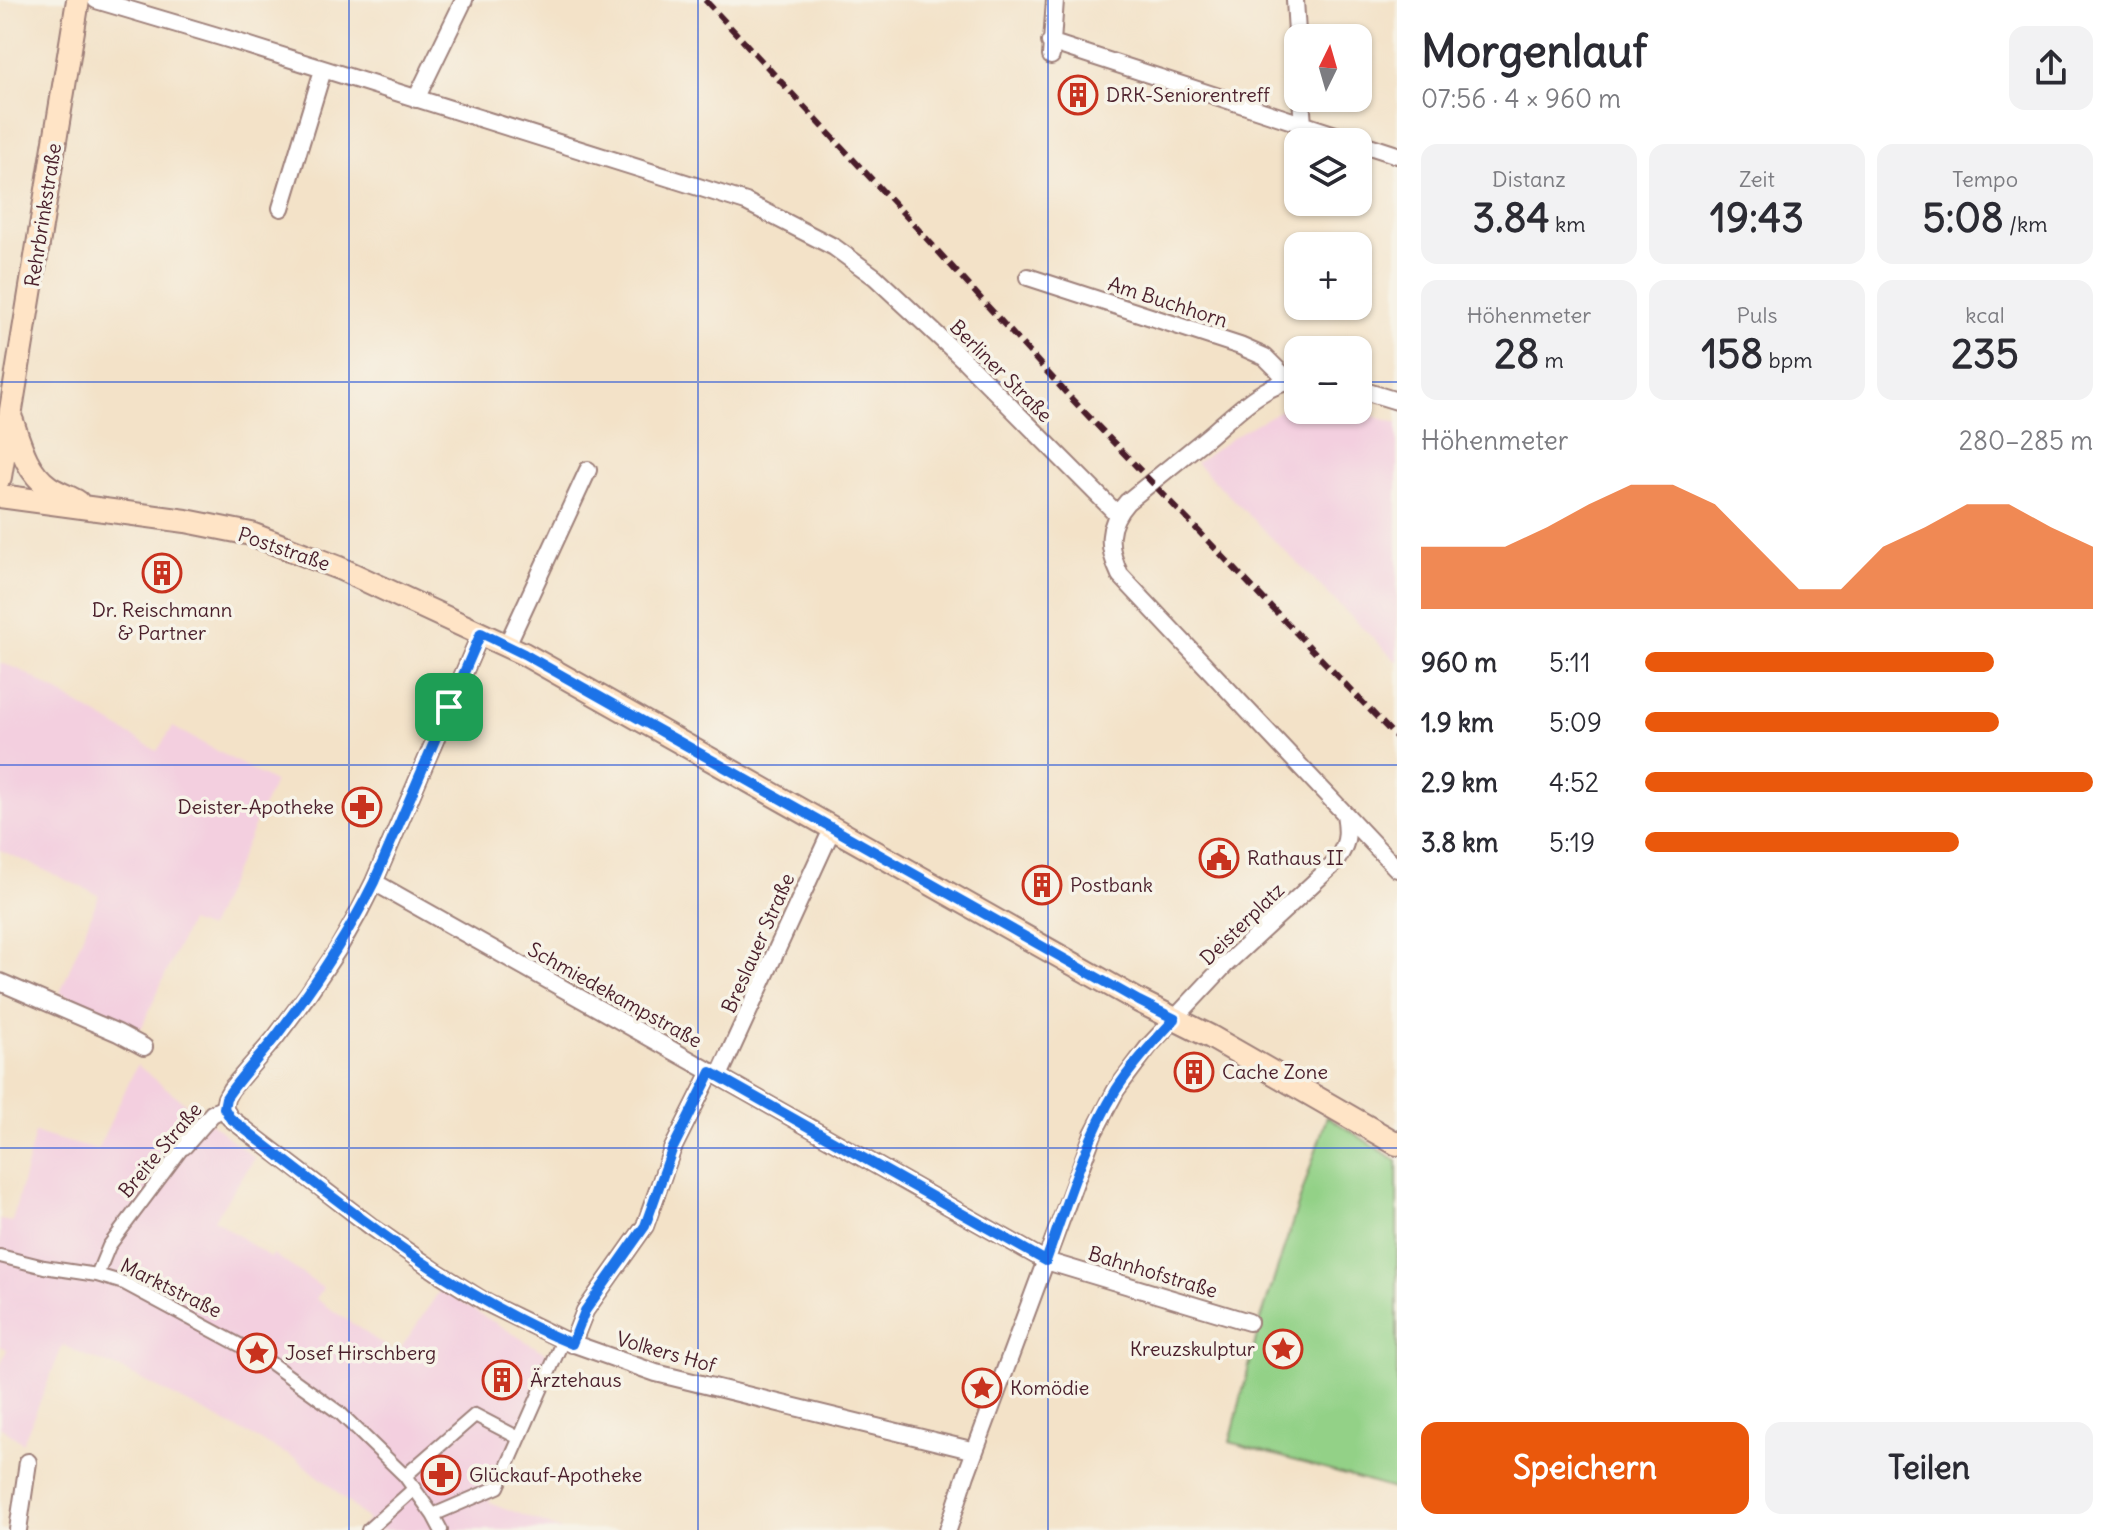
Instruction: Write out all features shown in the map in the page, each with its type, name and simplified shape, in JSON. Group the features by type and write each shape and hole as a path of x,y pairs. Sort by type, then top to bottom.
{"main road":[{"name":"Rehrbrinkstraße","path":"0,477 78,0"},
{"path":"10,418 24,458 37,475 47,486 93,510"},
{"name":"Poststraße","path":"0,496 186,521 251,534 339,568 507,645 1139,1001 1256,1062 1397,1144"}],"street":[{"name":"Berliner Straße","path":"96,0 746,202 834,247 875,277 953,350 1117,514"},
{"path":"416,99 464,0"},
{"path":"1055,0 1050,49 1397,155"},
{"path":"1295,0 1296,24"},
{"path":"281,208 323,70"},
{"path":"1302,112 1303,124"},
{"name":"Am Buchhorn","path":"1028,277 1240,346 1265,357 1284,372"},
{"name":"Am Buchhorn","path":"1117,514 1127,502 1245,404 1284,382"},
{"path":"1372,393 1397,401"},
{"path":"507,645 588,470"},
{"path":"1117,514 1110,535 1111,555 1120,575 1397,869"},
{"name":"Breite Straße","path":"97,1275 109,1246 184,1146 212,1114 224,1108 231,1089 275,1038 338,949 374,882 481,633"},
{"name":"Deisterplatz","path":"1175,1019 1225,965 1334,864 1345,847 1348,830 1345,814"},
{"name":"Breslauer Straße","path":"568,1342 585,1311 645,1226 672,1150 715,1074 833,827"},
{"name":"Schmiedekampstraße","path":"374,882 1046,1261"},
{"path":"0,982 144,1047"},
{"path":"948,1530 1093,1134 1116,1090 1149,1046 1175,1019"},
{"name":"Volkers Hof","path":"224,1108 230,1118 372,1227 437,1272 487,1303 568,1342 656,1373 975,1451"},
{"name":"Marktstraße","path":"0,1256 124,1283 262,1357 341,1414 405,1476 441,1530"},
{"name":"Bahnhofstraße","path":"1046,1261 1249,1322"},
{"path":"433,1515 498,1487 568,1342"},
{"path":"405,1476 475,1415 519,1438"},
{"path":"18,1530 28,1462"},
{"path":"368,1530 415,1488"}],"shaded area":[{"path":"1284,408 1284,424 1372,424 1372,416 1397,423 1397,662 1196,463 1241,432"},
{"path":"0,663 19,669 157,751 173,727 274,782 208,929 189,922 141,1029 60,993 99,895 0,850"},
{"path":"137,1065 255,1158 214,1219 271,1258 273,1254 323,1288 316,1299 397,1354 440,1290 549,1355 489,1502 562,1530 359,1530 368,1520 296,1459 121,1369 63,1345 23,1443 0,1427 0,1366 7,1349 0,1346 0,1220 12,1222 35,1133 97,1150"}],"green space":[{"path":"1327,1116 1397,1161 1397,1490 1230,1442 1261,1319"}],"railway":[{"path":"705,0 1068,395 1397,738"}],"place":[{"name":"DRK-Seniorentreff","path":"1078,95"},
{"name":"Dr. Reischmann & Partner","path":"162,573"},
{"name":"Deister-Apotheke","path":"362,807"},
{"name":"Rathaus II","path":"1219,858"},
{"name":"Postbank","path":"1042,885"},
{"name":"Cache Zone","path":"1194,1072"},
{"name":"Kreuzskulptur","path":"1283,1349"},
{"name":"Josef Hirschberg","path":"257,1353"},
{"name":"Ärztehaus","path":"502,1380"},
{"name":"Komödie","path":"982,1388"},
{"name":"Glückauf-Apotheke","path":"441,1475"}],"route":[{"path":"481,633 524,654 1175,1019 1149,1046 1116,1090 1093,1134 1046,1261 711,1072 672,1150 645,1226 585,1311 572,1344 487,1303 437,1272 372,1227 230,1118 224,1108 231,1089 308,994 359,912 449,707 481,633"}]}
